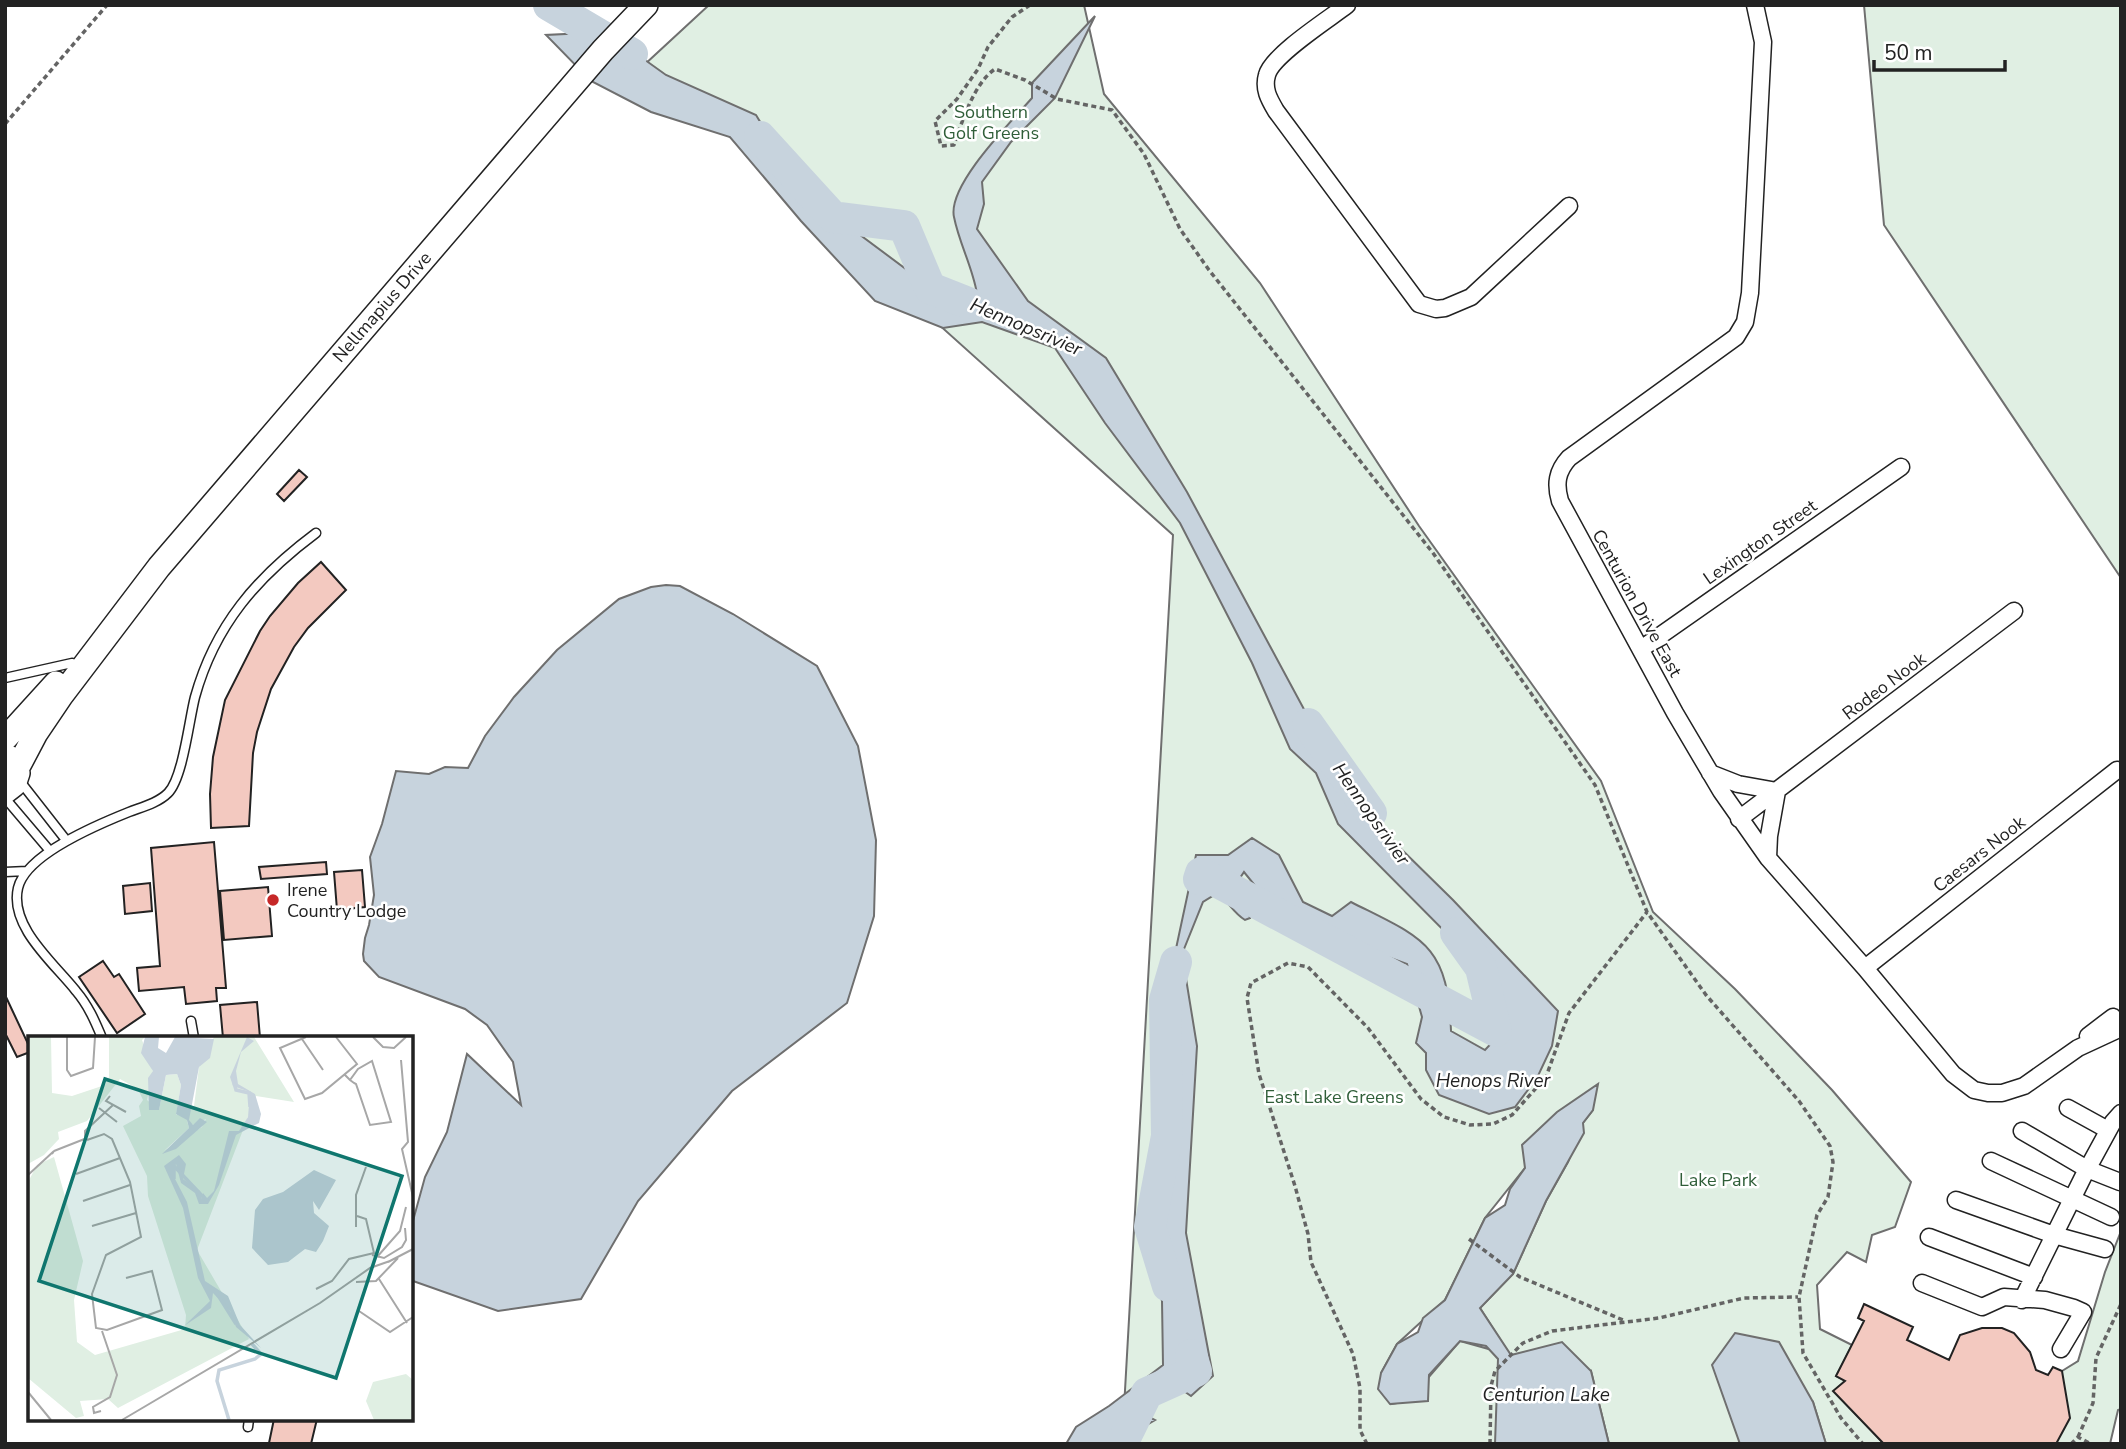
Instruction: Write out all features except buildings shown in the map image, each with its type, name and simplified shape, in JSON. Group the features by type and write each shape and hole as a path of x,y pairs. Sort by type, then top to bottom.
{"main road":[{"name":"Nellmapius Drive","path":"11,773 36,733 123,613 260,448 646,5"},
{"name":"Nellmapius Drive","path":"5,739 102,630 123,613"}],"street":[{"path":"1347,5 1272,64 1267,73 1266,88 1276,111 1419,304 1436,309 1445,308 1471,297 1569,206"},
{"name":"Centurion Drive East","path":"1755,5 1763,42 1750,293 1745,322 1736,337 1569,458 1560,468 1557,482 1562,506 1675,713 1739,819 1768,858 1865,968 1953,1074 1974,1090 1988,1093 2015,1090 2118,1021"},
{"name":"Lexington Street","path":"1641,649 1901,467"},
{"name":"Rodeo Nook","path":"1739,819 2014,611"},
{"name":"Caesars Nook","path":"1865,968 2117,770"},
{"path":"1710,773 1738,785 1777,791 1768,858"},
{"path":"2068,1108 2108,1130"},
{"path":"2022,1300 2087,1169 2108,1130 2121,1113"},
{"path":"2022,1131 2087,1169 2120,1182"},
{"path":"1991,1161 2111,1217"},
{"path":"1956,1200 2054,1235 2105,1249"},
{"path":"1929,1237 2034,1277"},
{"path":"1922,1283 1982,1307 2004,1297 2045,1300 2083,1312 2061,1349"}],"lane":[{"path":"101,1036 86,1005 38,947 21,918 17,903 18,889 27,871 66,840 167,794 180,768 196,693 227,621 275,566 316,533"},
{"path":"5,678 72,663"},
{"path":"11,773 66,840"},
{"path":"5,798 50,851"},
{"path":"5,872 27,871"},
{"path":"191,1021 194,1036"}],"path":[{"path":"5,124 107,5"},
{"path":"1030,5 1012,17 996,37 957,99 936,121 941,146 954,145 964,117 985,75 995,69 1025,80 1057,99 1112,110 1144,154 1188,239 1433,553 1595,785 1647,912 1706,995 1799,1101 1830,1146 1833,1162 1828,1197 1816,1215 1799,1297 1803,1353 1841,1418 1863,1444"},
{"path":"1367,1444 1360,1430 1360,1388 1353,1354 1311,1262 1308,1234 1295,1186 1259,1074 1247,998 1251,983 1288,963 1308,967 1368,1028 1421,1099 1444,1117 1470,1125 1493,1124 1512,1115 1546,1077 1569,1013 1647,912"},
{"path":"1469,1240 1520,1277 1625,1321"},
{"path":"1490,1444 1495,1371 1523,1343 1552,1331 1659,1318 1744,1298 1799,1297"},
{"path":"2071,1444 2078,1437 2092,1403 2095,1358 2121,1304"},
{"path":"2078,1437 2091,1444"}],"green space":[{"path":"709,5 1084,5 1104,94 1260,283 1419,526 1601,781 1653,912 1735,989 1832,1090 1911,1182 1895,1227 1872,1235 1866,1262 1847,1252 1817,1285 1820,1329 1852,1345 1836,1376 1845,1381 1834,1391 1884,1444 1826,1444 1813,1402 1739,1440 1740,1444 1609,1444 1591,1371 1498,1444 1122,1444 1173,535 730,137 643,66","holes":["1593,1110 1583,1123 1568,1162 1546,1201 1513,1274 1480,1308 1510,1355 1460,1341 1408,1401 1391,1404 1381,1373 1397,1344 1445,1300 1485,1218 1525,1168"]},
{"path":"1864,5 2121,5 2121,578 1884,225"},
{"path":"2121,1231 2121,1409 2118,1410 2110,1444 2049,1444 2062,1371 2078,1361 2105,1272"}],"water":[{"name":"Henops River","path":"1095,16 1055,98 1011,142 982,182 984,204 977,229 1028,301 1106,358 1187,492 1327,752 1393,841 1558,1011 1552,1046 1537,1078 1515,1107 1489,1114 1439,1095 1426,1070 1426,1053 1416,1043 1422,1017 1407,964 1377,953 1324,946 1296,929 1273,924 1281,909 1269,903 1244,872 1232,890 1234,902 1248,907 1250,918 1245,920 1216,894 1203,902 1182,954 1197,1046 1186,1233 1213,1376 1191,1396 1171,1382 1147,1393 1147,1416 1155,1420 1133,1433 1127,1444 1066,1444 1076,1427 1163,1365 1162,1301 1152,1267 1160,1215 1166,1077 1165,1000 1196,855 1228,855 1252,838 1279,855 1303,902 1332,916 1351,902 1413,935 1437,961 1449,1002 1451,1031 1485,1050 1500,1034 1481,968 1338,824 1316,773 1290,749 1252,663 1180,523 1105,423 1055,348 982,322 943,328 875,301 801,221 730,137 651,112 591,81 546,35 606,32 666,75 756,115 788,168 828,211 930,287 977,294 954,217 960,188 983,154 1032,98 1032,83"},
{"path":"680,586 733,614 817,666 858,746 876,840 874,916 847,1003 732,1091 638,1201 581,1299 498,1311 413,1281 413,1221 425,1177 447,1132 467,1054 521,1105 513,1062 487,1025 465,1009 379,977 364,961 365,938 374,895 370,857 396,771 429,774 445,767 468,768 485,736 514,697 557,650 619,599 651,587"},
{"name":"Centurion Lake","path":"1598,1084 1593,1110 1583,1123 1584,1133 1546,1201 1513,1274 1480,1308 1511,1355 1562,1342 1591,1371 1609,1444 1495,1444 1498,1359 1486,1346 1460,1341 1429,1375 1428,1401 1390,1404 1378,1389 1381,1373 1397,1344 1418,1332 1423,1318 1445,1300 1485,1218 1505,1205 1510,1189 1525,1168 1522,1145 1557,1112"},
{"path":"1735,1333 1779,1342 1813,1402 1826,1444 1740,1444 1712,1365"}],"waterway":[{"name":"Hennopsrivier","path":"549,5 632,54"},
{"name":"Hennopsrivier","path":"760,137 833,217 904,226 930,288 968,303"},
{"name":"Hennopsrivier","path":"1308,724 1371,813"},
{"name":"Hennopsrivier","path":"1199,879 1201,873 1496,1031 1481,968 1456,933"},
{"name":"Hennopsrivier","path":"1168,1286 1150,1227 1167,1136 1165,1000 1176,962"},
{"name":"Hennopsrivier","path":"1122,1444 1147,1393 1196,1371 1191,1355"}],"place":[{"name":"Irene Country Lodge","path":"273,900"}],"park label":[{"name":"Southern Golf Greens","path":"991,122"},
{"name":"East Lake Greens","path":"1334,1097"},
{"name":"Lake Park","path":"1718,1180"}]}
